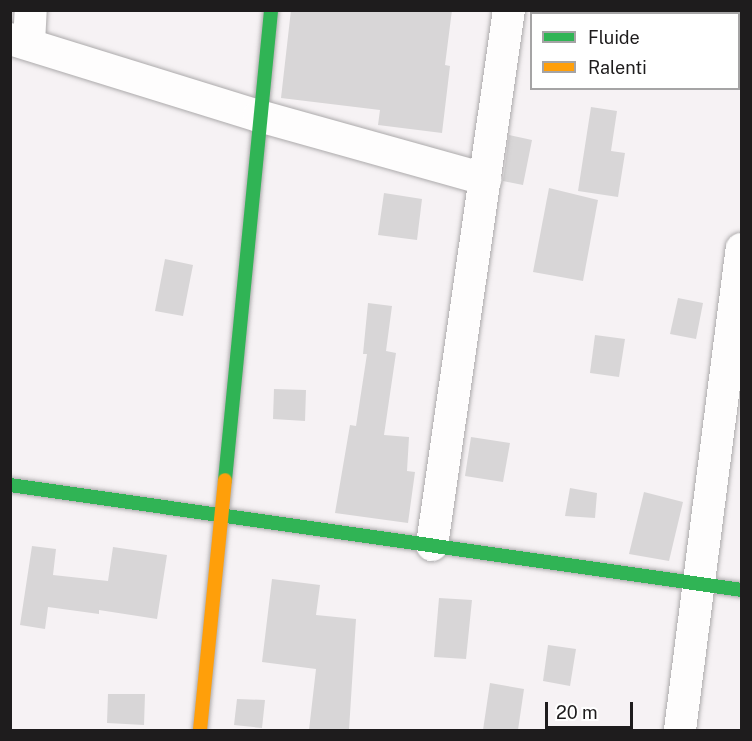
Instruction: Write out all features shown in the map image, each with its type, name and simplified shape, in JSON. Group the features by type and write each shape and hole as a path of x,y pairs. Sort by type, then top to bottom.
{"street":[{"path":"31,10 20,41 260,116 485,179"},
{"path":"200,730 272,10"},
{"path":"432,545 509,10"},
{"path":"680,730 741,249"},
{"path":"10,485 741,590"}],"building":[{"path":"291,10 452,10 445,65 450,66 442,133 378,125 380,110 281,98"},
{"path":"591,107 617,111 611,151 625,153 618,197 578,191"},
{"path":"509,135 532,140 523,185 503,181"},
{"path":"549,188 598,200 583,281 533,272"},
{"path":"384,193 422,199 417,240 378,235"},
{"path":"165,259 193,265 183,316 155,311"},
{"path":"678,298 703,303 696,339 670,334"},
{"path":"368,303 392,306 386,351 396,353 384,435 409,437 407,471 415,472 408,523 335,513 350,425 356,426 367,354 363,354"},
{"path":"595,335 625,339 619,377 590,373"},
{"path":"274,389 306,390 305,421 273,419"},
{"path":"471,437 510,443 503,482 465,476"},
{"path":"570,488 597,493 595,518 565,516"},
{"path":"644,492 683,502 669,561 629,554"},
{"path":"32,546 56,549 53,575 108,581 113,547 167,555 157,619 99,610 99,614 48,607 45,629 20,625"},
{"path":"272,579 320,585 316,615 356,619 349,730 309,730 316,669 262,662"},
{"path":"439,598 472,600 466,659 434,657"},
{"path":"548,645 576,649 570,686 543,681"},
{"path":"490,683 524,689 518,730 483,730"},
{"path":"108,694 145,694 144,725 107,723"},
{"path":"237,699 265,700 262,728 234,725"}],"traffic: fast":[{"path":"225,480 271,10"},
{"path":"10,485 742,590"}],"traffic: slow":[{"path":"200,730 225,480"}]}
